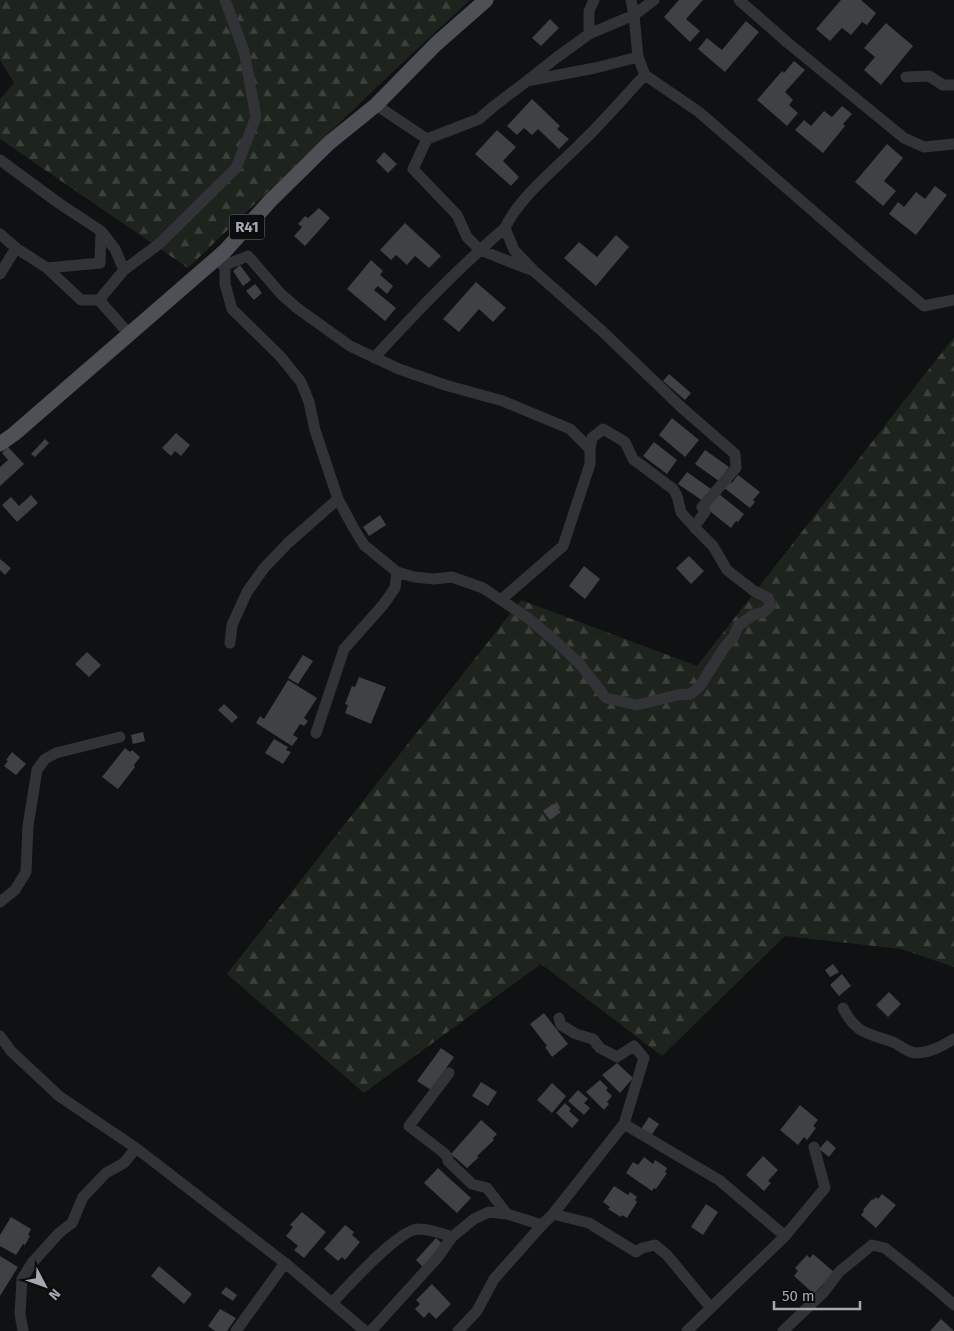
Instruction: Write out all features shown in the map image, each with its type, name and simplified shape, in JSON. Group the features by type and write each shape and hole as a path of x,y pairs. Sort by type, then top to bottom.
{"main road":[{"name":"R41","path":"0,444 129,334 225,259 278,194 330,143 376,105 436,44 486,0"}],"street":[{"path":"99,300 124,270 159,244 236,168 256,117 244,51 224,0"},
{"path":"589,34 589,11 594,0"},
{"path":"631,0 638,57 645,75 699,112 924,306 954,300"},
{"path":"535,272 480,250 467,236 457,215 413,169 427,139 479,119 589,34 634,15 654,0"},
{"path":"739,0 788,43 904,138 924,147 954,144"},
{"path":"527,82 638,57"},
{"path":"374,358 425,302 505,228 510,216 645,75"},
{"path":"906,76 930,76 943,85 954,85"},
{"path":"376,105 427,139"},
{"path":"0,160 100,231 115,249 124,270"},
{"path":"505,228 514,250 535,272 601,330 681,407 735,454 736,468 702,507 705,512 694,527"},
{"path":"47,268 100,263 100,231"},
{"path":"0,234 16,248 47,268 81,300 99,300 129,334"},
{"path":"0,274 16,248"},
{"path":"502,599 563,546 590,464 592,438 603,429 625,442 634,459 674,489 678,495 682,513 713,546 727,570 754,591 768,598 771,605 764,612 753,615 738,626 734,636 724,648 700,686 691,694 677,695 637,705 606,698 580,664 528,618 483,588 452,577 434,579 414,577 397,572 364,546 338,499 309,402 301,382 280,356 232,309 224,284 225,259 248,256 281,294 297,308 350,346 399,369 445,385 503,401 570,429 590,449"},
{"path":"230,643 232,624 247,592 264,568 288,543 338,499"},
{"path":"316,733 344,649 383,606 395,588 397,572"},
{"path":"0,902 15,890 26,872 28,826 37,770 45,759 56,753 120,737"},
{"path":"843,1008 848,1019 861,1032 894,1043 915,1054 934,1051 954,1039"},
{"path":"458,1331 477,1311 494,1279 553,1214 624,1124 644,1058 634,1046 617,1057 600,1048 592,1039 576,1034 561,1025 560,1018"},
{"path":"0,1036 11,1051 59,1096 136,1148 285,1263 365,1331"},
{"path":"449,1073 409,1126 444,1153 448,1161 465,1179 472,1184 486,1188 507,1214"},
{"path":"624,1124 719,1180 785,1236"},
{"path":"687,1331 785,1236 825,1188 814,1146"},
{"path":"23,1331 20,1314 22,1279 32,1262 59,1233 72,1223 83,1197 106,1173 124,1164 136,1148"},
{"path":"371,1331 438,1257 452,1237 474,1219 489,1212 507,1214 542,1225"},
{"path":"553,1214 589,1223 636,1252 654,1244 667,1255 710,1307"},
{"path":"332,1303 388,1246 416,1229 434,1231 452,1237"},
{"path":"783,1331 824,1292 839,1272 872,1245 885,1248 954,1305"},
{"path":"236,1331 285,1263"}],"green space":[{"path":"0,0 470,0 188,268 0,139 0,99 14,83 0,60"},
{"path":"954,337 954,967 901,949 785,936 662,1056 541,964 364,1093 227,974 521,600 697,666"}],"building":[{"path":"679,0 703,0 686,19 700,31 690,42 664,17"},
{"path":"841,0 861,0 876,13 867,25 862,22 851,35 842,28 830,41 816,29"},
{"path":"550,19 559,28 541,46 532,38"},
{"path":"746,21 759,32 725,72 698,49 707,38 722,50"},
{"path":"886,23 913,46 881,85 864,70 875,57 864,48"},
{"path":"794,61 805,70 785,92 793,100 789,105 798,113 787,126 757,100 782,71 784,73"},
{"path":"532,99 560,126 557,129 569,139 559,149 538,129 532,135 524,128 517,135 507,126"},
{"path":"842,106 852,114 843,124 845,126 823,153 795,130 804,120 811,126 824,111 832,117"},
{"path":"497,130 516,147 503,161 519,177 511,186 475,154"},
{"path":"887,144 903,158 884,181 896,191 883,206 855,182"},
{"path":"384,152 397,164 388,173 376,161"},
{"path":"935,186 947,195 916,235 889,214 898,202 904,207 916,192 925,199"},
{"path":"319,208 330,218 305,246 294,236 302,227 298,224 305,216 308,218"},
{"path":"405,223 441,256 429,268 415,256 407,265 396,255 391,260 380,250"},
{"path":"616,235 629,247 596,286 564,258 579,242 597,257"},
{"path":"371,260 383,271 380,275 393,286 387,294 378,286 374,290 396,308 385,321 347,289"},
{"path":"240,265 251,280 243,286 233,271"},
{"path":"476,282 506,308 493,322 479,309 459,332 443,319"},
{"path":"255,284 262,293 254,300 246,291"},
{"path":"669,374 691,393 685,400 663,381"},
{"path":"672,418 699,440 685,457 659,435"},
{"path":"176,433 190,445 181,456 175,451 171,456 162,448"},
{"path":"45,439 49,443 35,457 31,454"},
{"path":"654,442 677,460 667,474 643,456"},
{"path":"8,447 24,464 0,486 0,467 8,460 2,453"},
{"path":"705,450 729,467 719,481 695,464"},
{"path":"687,472 711,489 703,501 678,484"},
{"path":"738,475 760,492 753,500 755,502 750,508 723,487 729,480 732,483"},
{"path":"719,494 744,514 731,528 707,509"},
{"path":"31,495 38,503 17,522 2,505 11,497 19,506"},
{"path":"380,515 386,525 369,536 363,527"},
{"path":"689,556 704,571 691,584 676,568"},
{"path":"0,559 11,568 5,575 0,570"},
{"path":"584,566 600,579 585,599 569,586"},
{"path":"87,652 101,665 89,677 75,664"},
{"path":"303,655 313,661 298,684 288,678"},
{"path":"359,677 386,687 371,724 345,713 348,705 345,704 352,686 355,687"},
{"path":"288,680 317,698 304,718 308,721 304,726 300,724 293,735 298,738 292,746 256,723 260,716 264,719"},
{"path":"224,704 238,717 232,723 218,710"},
{"path":"143,732 145,741 133,744 131,735"},
{"path":"274,739 288,747 286,750 291,752 283,764 265,753"},
{"path":"125,748 130,752 132,750 140,757 134,765 135,767 118,789 102,777"},
{"path":"12,752 26,764 16,775 4,766"},
{"path":"553,804 561,812 550,820 543,811"},
{"path":"833,964 839,972 830,977 825,970"},
{"path":"842,974 851,986 839,996 830,985"},
{"path":"889,992 901,1004 888,1017 876,1005"},
{"path":"544,1013 568,1044 552,1057 545,1047 547,1046 530,1024"},
{"path":"441,1048 454,1057 431,1090 417,1081"},
{"path":"617,1063 633,1078 620,1093 602,1075"},
{"path":"600,1080 608,1088 606,1090 612,1096 604,1110 586,1092"},
{"path":"481,1082 497,1092 488,1106 472,1096"},
{"path":"552,1083 566,1096 552,1113 537,1100"},
{"path":"578,1090 588,1099 584,1103 590,1108 584,1115 568,1101"},
{"path":"565,1103 571,1109 569,1111 579,1120 572,1128 556,1113"},
{"path":"800,1105 818,1120 813,1126 816,1128 807,1140 804,1137 798,1145 780,1130"},
{"path":"649,1117 659,1124 651,1136 641,1129"},
{"path":"481,1120 497,1134 493,1138 494,1140 477,1156 479,1157 467,1168 451,1154"},
{"path":"827,1140 836,1148 829,1157 819,1149"},
{"path":"763,1156 778,1170 768,1181 771,1183 764,1191 746,1175"},
{"path":"644,1157 653,1164 655,1160 667,1168 665,1172 667,1173 656,1189 654,1188 652,1191 626,1173 633,1162 638,1165"},
{"path":"438,1168 471,1198 457,1213 424,1183"},
{"path":"614,1186 628,1195 630,1192 637,1197 635,1200 637,1202 627,1218 622,1215 621,1217 608,1209 610,1207 603,1202"},
{"path":"882,1194 896,1205 876,1228 861,1215 872,1199 876,1197 878,1199"},
{"path":"706,1204 718,1212 703,1235 691,1227"},
{"path":"302,1212 326,1232 304,1258 294,1250 298,1246 286,1236 293,1227 290,1225"},
{"path":"11,1217 31,1229 28,1235 30,1236 25,1245 23,1244 16,1255 0,1246 0,1235"},
{"path":"345,1225 354,1232 352,1235 360,1242 345,1260 342,1257 338,1261 324,1249"},
{"path":"436,1238 445,1246 424,1268 416,1260"},
{"path":"813,1254 834,1272 814,1294 794,1276 798,1271 795,1268 807,1255 810,1258"},
{"path":"0,1256 18,1267 0,1296"},
{"path":"159,1266 192,1294 184,1304 151,1276"},
{"path":"432,1284 451,1304 436,1319 429,1312 424,1318 415,1309 420,1304 416,1300"},
{"path":"226,1287 237,1295 233,1301 221,1293"},
{"path":"220,1309 236,1318 227,1331 215,1331 208,1326"},
{"path":"941,1319 954,1331 930,1331"}]}
